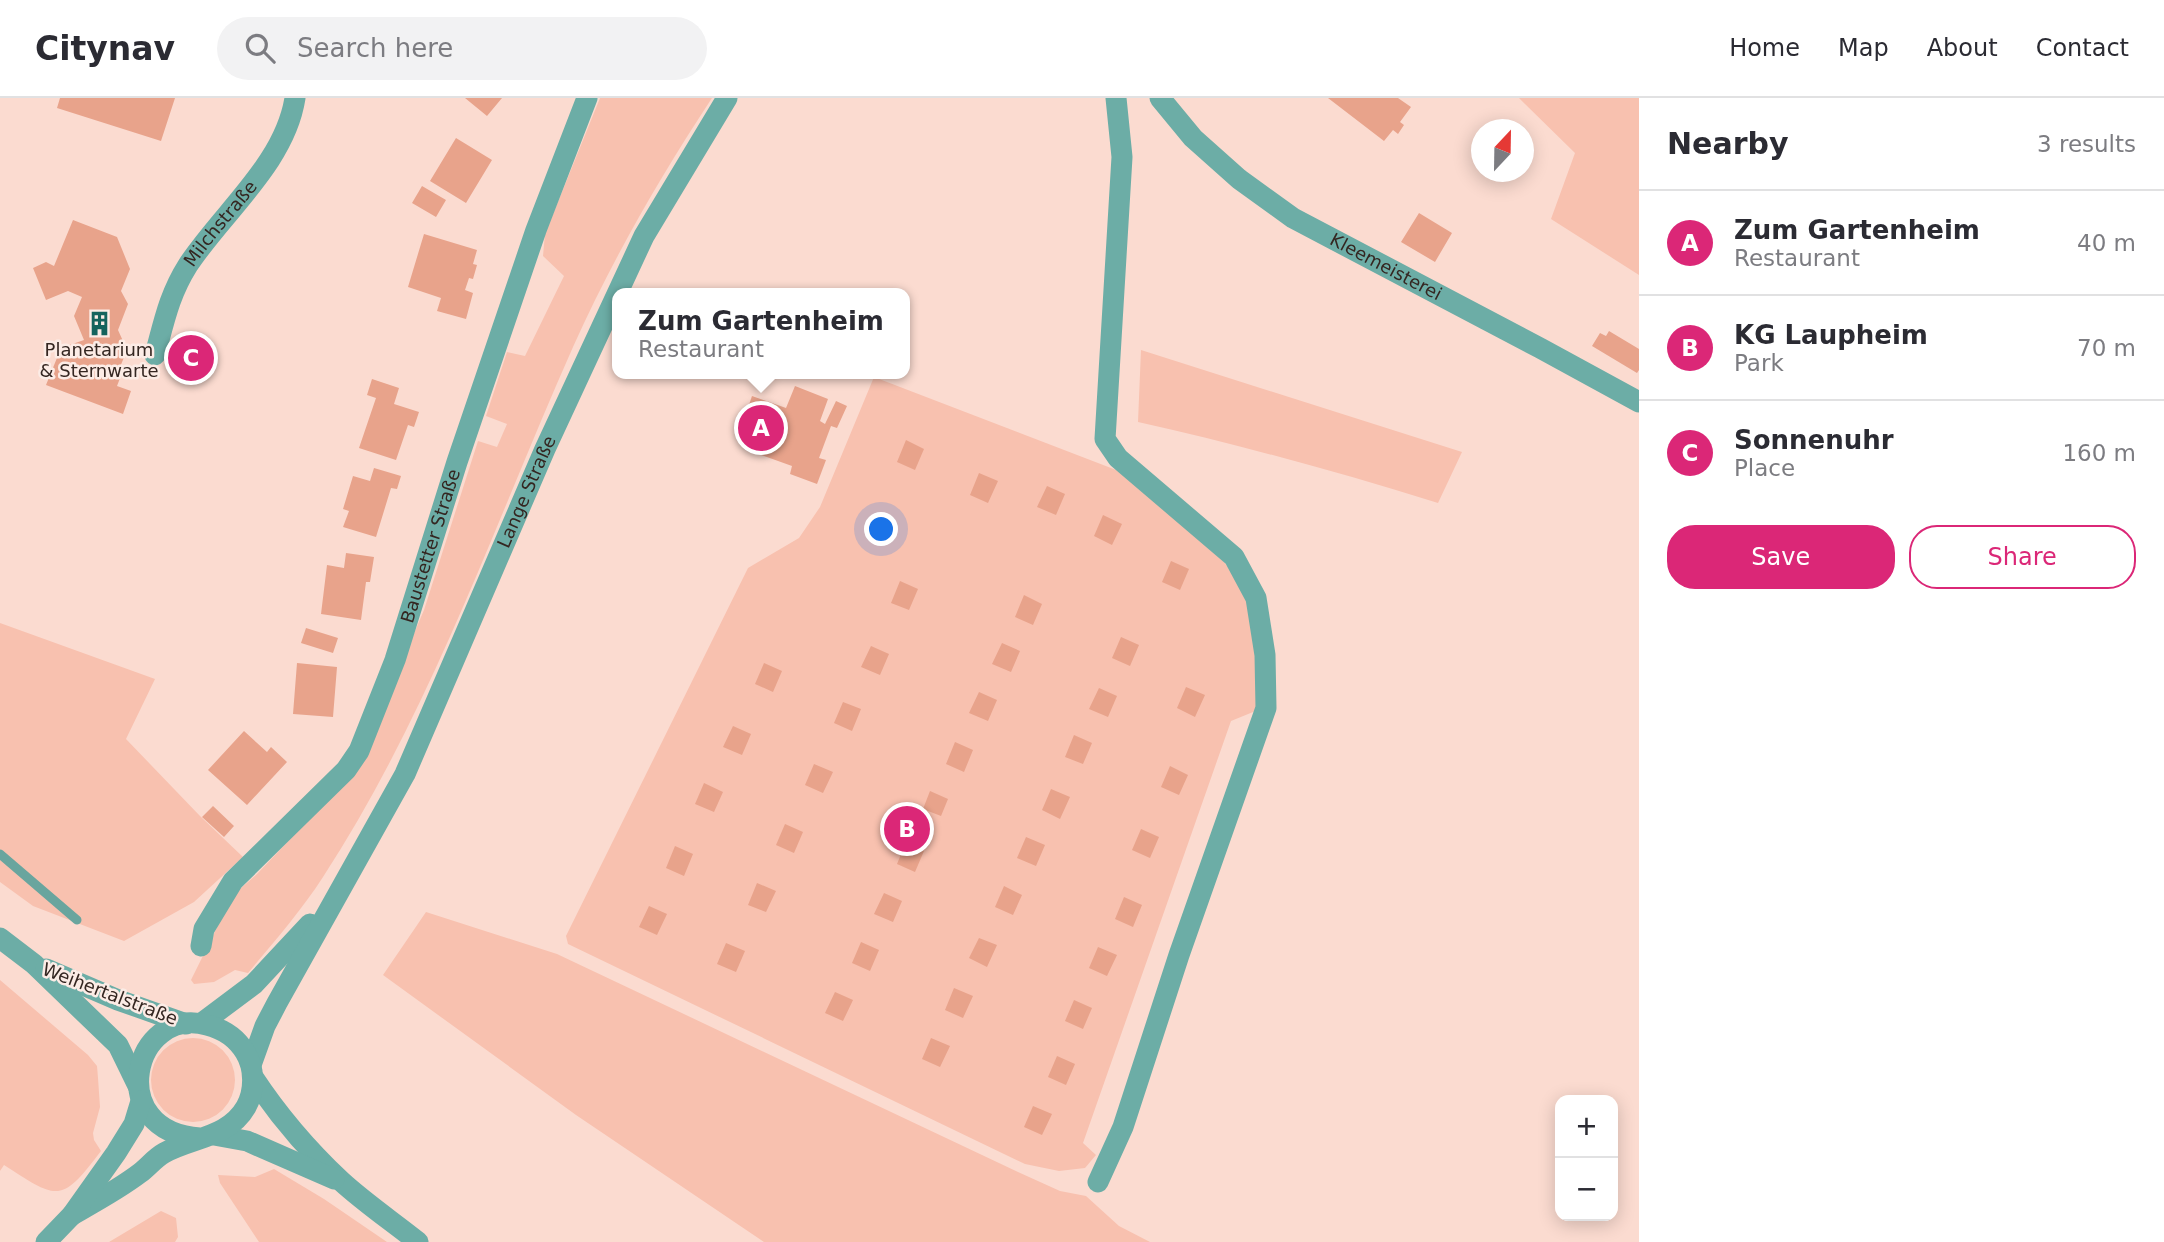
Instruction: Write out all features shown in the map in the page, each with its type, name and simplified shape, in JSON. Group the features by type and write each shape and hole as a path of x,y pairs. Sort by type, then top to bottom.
{"street":[{"name":"Milchstraße","path":"155,355 171,295 188,265 253,183 280,143 295,98"},
{"name":"Baustetter Straße","path":"201,946 204,929 233,881 346,770 359,751 395,660 457,462 536,230 587,98"},
{"name":"Lange Straße","path":"624,288 644,236 727,98"},
{"path":"1098,1182 1123,1127 1266,708 1265,654 1256,598 1234,557 1118,458 1105,439 1122,157 1116,98"},
{"name":"Kleemeisterei","path":"1160,98 1193,138 1239,179 1293,218 1639,402"},
{"name":"Lange Straße","path":"252,1071 265,1026 405,774 545,449 610,325"},
{"name":"Lange Straße","path":"194,1023 254,984 294,943 339,890"},
{"name":"Weihertalstraße","path":"0,938 34,964 118,1045 140,1094"},
{"name":"Weihertalstraße","path":"34,964 118,1000 194,1023"},
{"path":"46,1242 72,1215 134,1124 140,1094 139,1070 149,1046 169,1029 194,1023 220,1028 235,1039 246,1053 252,1071 271,1104 342,1182 418,1242"},
{"path":"72,1215 138,1174 163,1154 228,1128 239,1118 247,1105 252,1090 252,1071"},
{"path":"140,1094 152,1118 166,1130 184,1137 207,1136 247,1141 342,1182"}],"shaded area":[{"path":"600,98 712,98 674,158 604,282 573,347 428,684 361,814 315,890 248,973 235,970 214,982 194,984 191,980 233,895 257,874 338,789 360,759 424,610 478,441 497,447 507,424 486,416 507,352 525,356 564,276 543,256 545,234"},
{"path":"1519,98 1639,98 1639,275 1551,219 1575,153"},
{"path":"1141,350 1462,452 1438,503 1289,460 1138,422"},
{"path":"873,379 879,379 1124,473 1225,563 1248,597 1259,657 1258,710 1231,721 1083,1143 1096,1155 1085,1168 1059,1171 1025,1164 568,944 566,936 748,568 799,538 820,507"},
{"path":"0,623 155,679 126,739 243,857 194,902 124,941 33,906 0,882"},
{"path":"426,912 557,954 1018,1172 1060,1191 1086,1196 1119,1226 1150,1242 764,1242 576,1115 383,975"},
{"path":"0,980 88,1055 97,1066 100,1107 93,1133 101,1151 77,1180 58,1191 36,1185 4,1165 0,1171"},
{"path":"185,1038 201,1038 217,1045 228,1056 235,1072 232,1096 223,1110 201,1122 185,1122 169,1115 158,1104 151,1088 151,1072 158,1056 169,1045"},
{"path":"274,1169 387,1242 259,1242 220,1183 218,1175 255,1177"},
{"path":"161,1211 176,1218 178,1237 175,1242 109,1242"}],"building":[{"path":"60,98 175,98 161,141 57,108"},
{"path":"465,98 502,98 487,116"},
{"path":"1328,98 1398,98 1411,107 1400,122 1404,125 1398,134 1393,130 1384,141"},
{"path":"456,138 492,160 466,203 430,181"},
{"path":"422,186 446,200 436,217 412,203"},
{"path":"1419,213 1452,233 1435,262 1401,242"},
{"name":"Planetarium & Sternwarte","path":"73,220 117,237 130,269 121,291 128,304 118,330 127,350 118,372 122,373 117,386 131,391 123,414 46,385 61,348 84,340 74,316 82,297 68,291 46,300 33,268 46,262 54,266"},
{"path":"424,234 477,250 473,279 469,278 465,290 473,293 466,319 437,311 441,298 408,287"},
{"path":"1609,331 1639,349 1637,373 1592,346 1600,333 1606,336"},
{"path":"372,379 399,388 394,404 419,412 414,427 408,425 396,460 359,448 376,398 367,395"},
{"path":"795,386 828,399 820,421 825,424 836,401 847,406 837,428 831,426 819,458 826,460 817,484 790,474 792,466 753,452 741,428 752,396 786,408"},
{"path":"906,440 924,449 915,470 897,462"},
{"path":"374,468 401,476 397,489 391,488 376,537 343,527 349,511 343,509 353,476 370,481"},
{"path":"979,473 998,481 988,503 970,495"},
{"path":"1047,486 1065,494 1056,515 1037,507"},
{"path":"1103,515 1122,524 1112,545 1094,536"},
{"path":"346,553 374,557 370,582 366,582 361,620 321,614 327,565 344,568"},
{"path":"1171,561 1189,569 1180,590 1162,582"},
{"path":"900,581 918,589 909,610 891,603"},
{"path":"1024,595 1042,604 1033,625 1015,617"},
{"path":"306,628 338,638 333,653 301,643"},
{"path":"1121,637 1139,645 1130,666 1112,658"},
{"path":"1002,643 1020,651 1011,672 992,664"},
{"path":"871,646 889,654 880,675 861,667"},
{"path":"297,663 337,667 333,717 293,714"},
{"path":"764,663 782,671 773,692 755,684"},
{"path":"1186,687 1205,695 1195,717 1177,708"},
{"path":"1099,688 1117,696 1108,717 1089,709"},
{"path":"979,692 997,700 988,721 969,713"},
{"path":"843,702 861,709 852,731 834,723"},
{"path":"733,726 751,734 742,755 723,747"},
{"path":"244,731 267,752 271,747 287,762 247,805 208,770"},
{"path":"1074,735 1092,743 1083,764 1065,757"},
{"path":"955,742 973,750 964,772 946,764"},
{"path":"814,764 833,772 823,793 805,785"},
{"path":"1170,766 1188,775 1179,795 1161,787"},
{"path":"704,783 723,792 714,812 695,804"},
{"path":"1051,789 1070,797 1060,819 1042,810"},
{"path":"930,791 948,799 941,816 923,809"},
{"path":"213,806 234,826 224,837 202,817"},
{"path":"785,824 803,832 794,853 776,845"},
{"path":"1141,829 1159,837 1150,858 1132,850"},
{"path":"1026,837 1045,845 1036,866 1017,858"},
{"path":"906,842 924,851 915,872 897,864"},
{"path":"675,846 693,854 684,876 666,868"},
{"path":"757,883 776,891 766,912 748,905"},
{"path":"1004,886 1022,895 1013,915 995,907"},
{"path":"884,893 902,901 893,922 874,914"},
{"path":"1124,897 1142,905 1133,927 1115,919"},
{"path":"649,906 667,914 657,935 639,927"},
{"path":"979,938 997,945 987,967 969,958"},
{"path":"861,942 879,950 870,971 852,963"},
{"path":"726,943 745,951 736,972 717,964"},
{"path":"1098,947 1117,955 1107,976 1089,968"},
{"path":"954,988 973,996 963,1018 945,1010"},
{"path":"835,992 853,1000 843,1021 825,1013"},
{"path":"1074,1000 1092,1008 1083,1029 1065,1021"},
{"path":"931,1038 950,1046 940,1067 922,1059"},
{"path":"1057,1056 1075,1064 1066,1085 1048,1077"},
{"path":"1033,1106 1052,1114 1042,1135 1024,1127"}],"waterway":[{"path":"0,854 77,920"}],"place":[{"name":"Planetarium & Sternwarte","path":"99,323"},
{"name":"Sonnenuhr","path":"191,358"},
{"name":"Zum Gartenheim","path":"761,428"},
{"name":"KG Laupheim","path":"907,829"}]}
